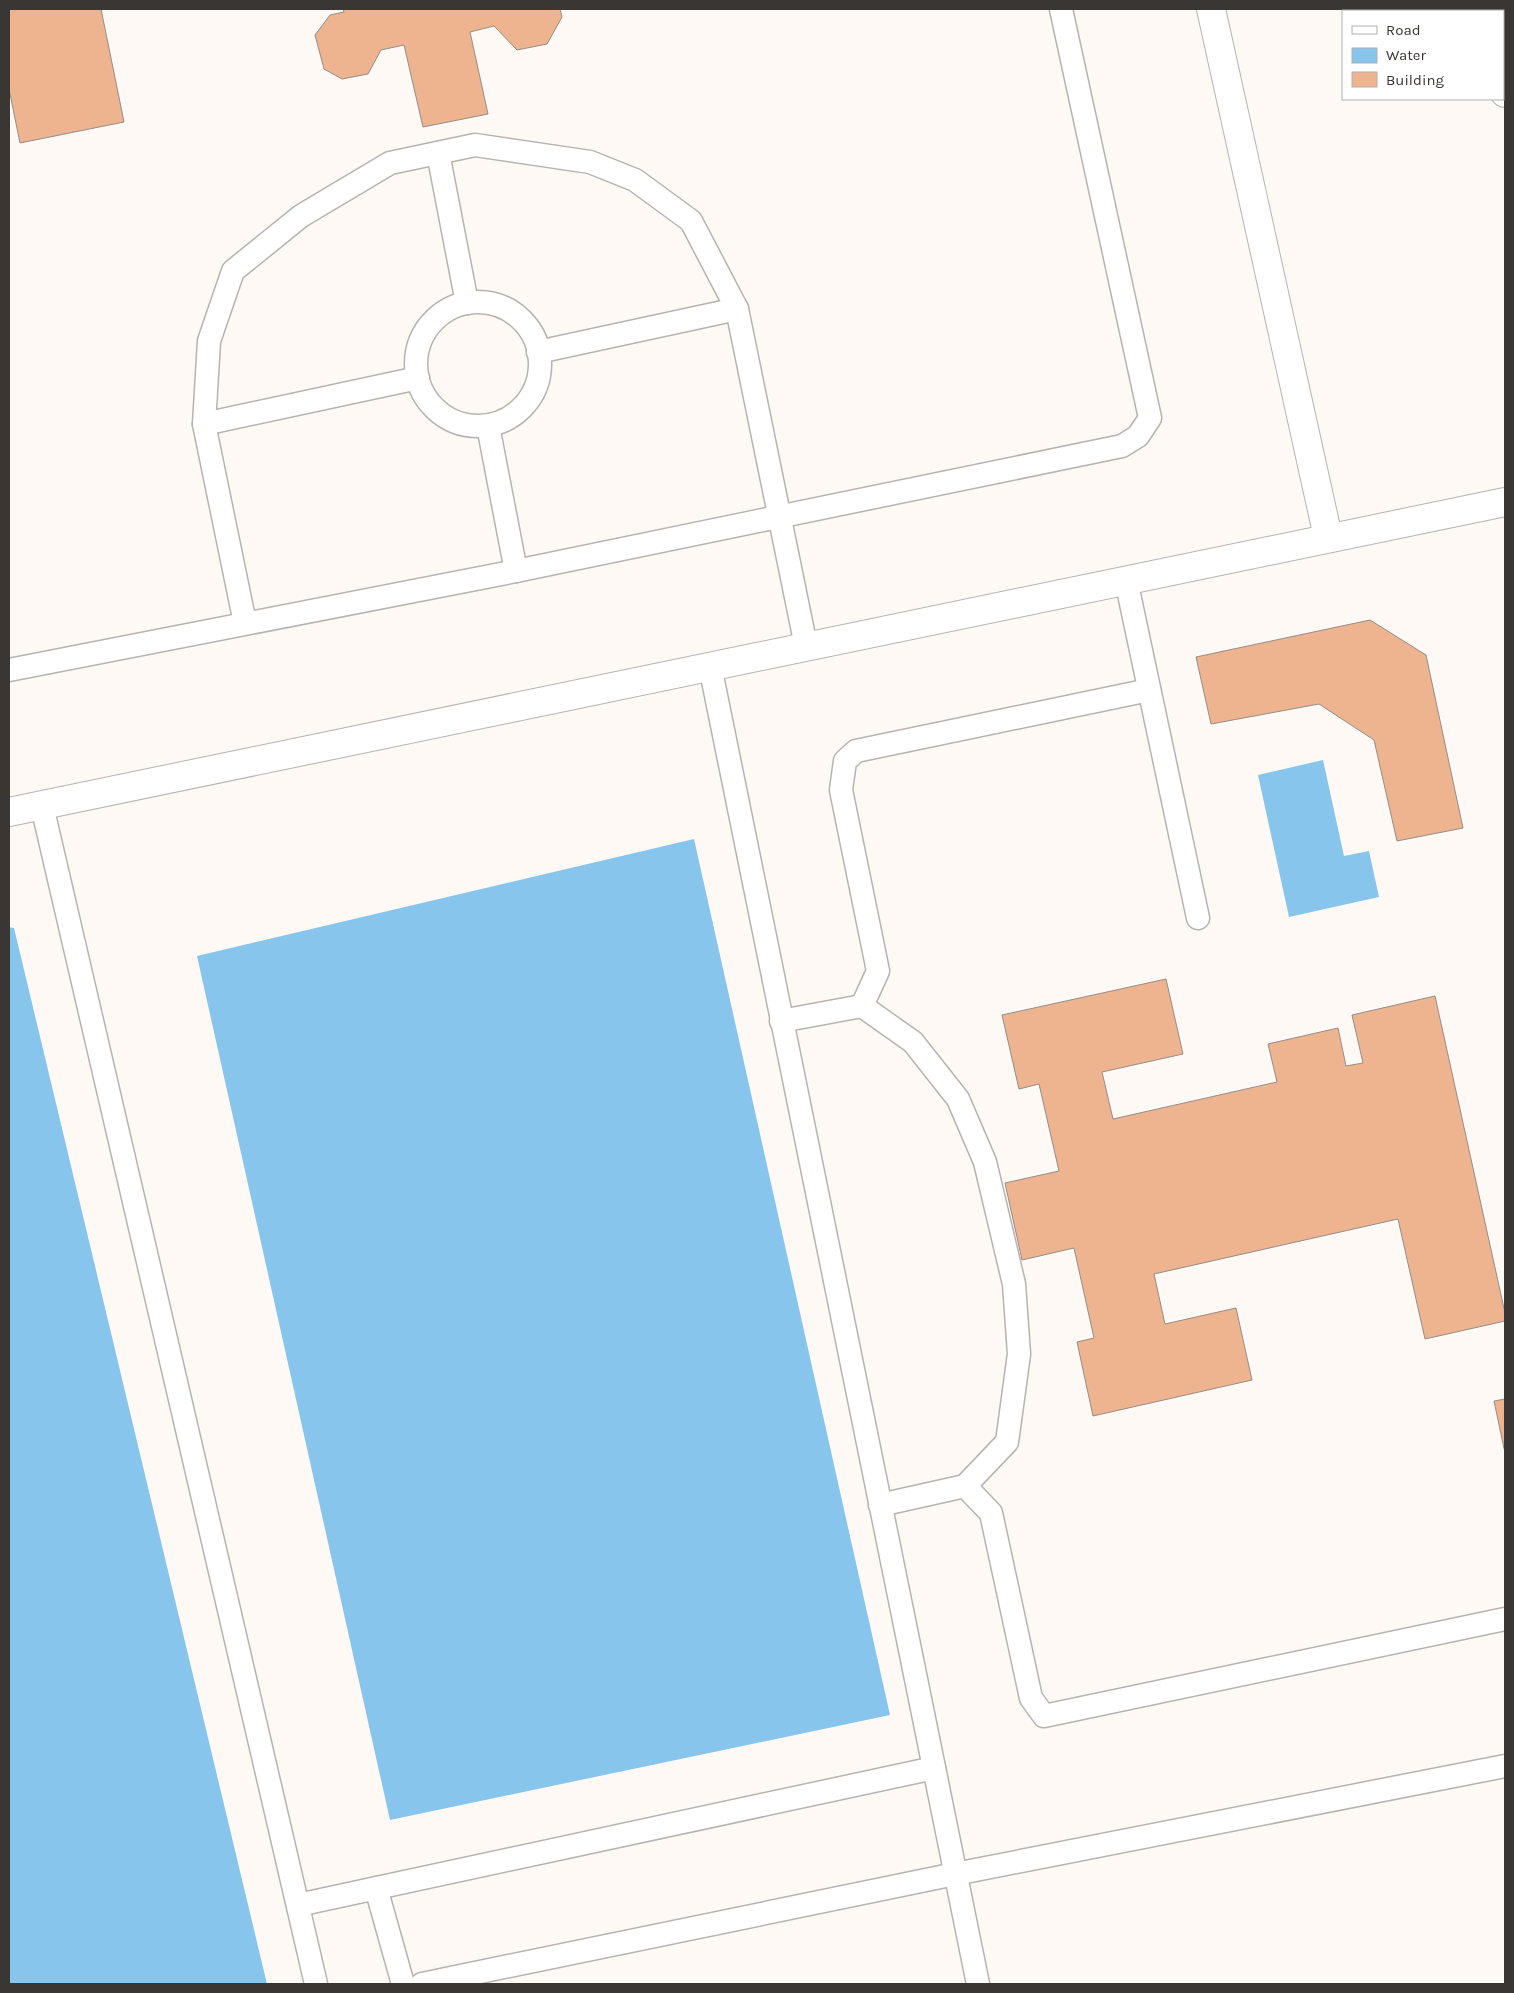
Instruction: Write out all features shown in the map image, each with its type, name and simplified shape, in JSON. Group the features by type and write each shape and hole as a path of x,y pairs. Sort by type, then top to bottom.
{"street":[{"path":"1211,9 1328,537"},
{"path":"9,812 1328,537 1505,502"}],"lane":[{"path":"9,670 516,571 1122,446 1138,436 1150,418 1061,9"},
{"path":"245,623 204,424 209,342 233,271 302,216 390,163 475,145 590,162 635,180 691,220 737,309 806,646"},
{"path":"438,153 467,303"},
{"path":"467,303 495,304 520,318 536,340 538,352 540,368 532,394 514,415 488,426 460,424 436,411 420,388 415,361 423,334 441,313 467,303"},
{"path":"538,352 737,309"},
{"path":"204,424 418,378"},
{"path":"488,426 516,571"},
{"path":"1126,580 1198,918"},
{"path":"710,666 978,1984"},
{"path":"862,1006 878,971 841,790 845,761 856,751 1149,690"},
{"path":"42,806 316,1984"},
{"path":"781,1021 862,1006 913,1042 958,1099 985,1162 1014,1284 1019,1354 1007,1442 965,1486 880,1505"},
{"path":"965,1486 991,1513 1030,1698 1044,1716 1505,1618"},
{"path":"422,1984 955,1874 1505,1766"},
{"path":"298,1905 934,1768"},
{"path":"376,1888 403,1984"}],"water":[{"path":"1323,760 1344,856 1369,851 1379,897 1289,917 1258,775"},
{"path":"694,839 890,1715 390,1820 197,956"},
{"path":"9,927 14,928 267,1984 9,1984"}],"building":[{"path":"9,9 101,9 124,122 20,143 9,89"},
{"path":"343,9 560,9 562,17 547,44 517,50 494,26 470,32 488,114 423,127 404,45 381,50 368,74 342,79 324,69 315,35 330,15 344,12"},
{"path":"1370,620 1426,655 1463,828 1397,841 1374,740 1319,704 1211,724 1196,657"},
{"path":"1166,979 1183,1054 1102,1072 1113,1119 1277,1082 1268,1044 1338,1028 1346,1066 1363,1063 1352,1015 1435,996 1505,1313 1505,1321 1425,1339 1398,1219 1154,1274 1165,1324 1236,1308 1252,1380 1093,1416 1077,1342 1094,1338 1074,1248 1022,1260 1005,1183 1059,1171 1039,1084 1019,1089 1002,1015"},
{"path":"1505,1399 1505,1453 1494,1401"}]}
